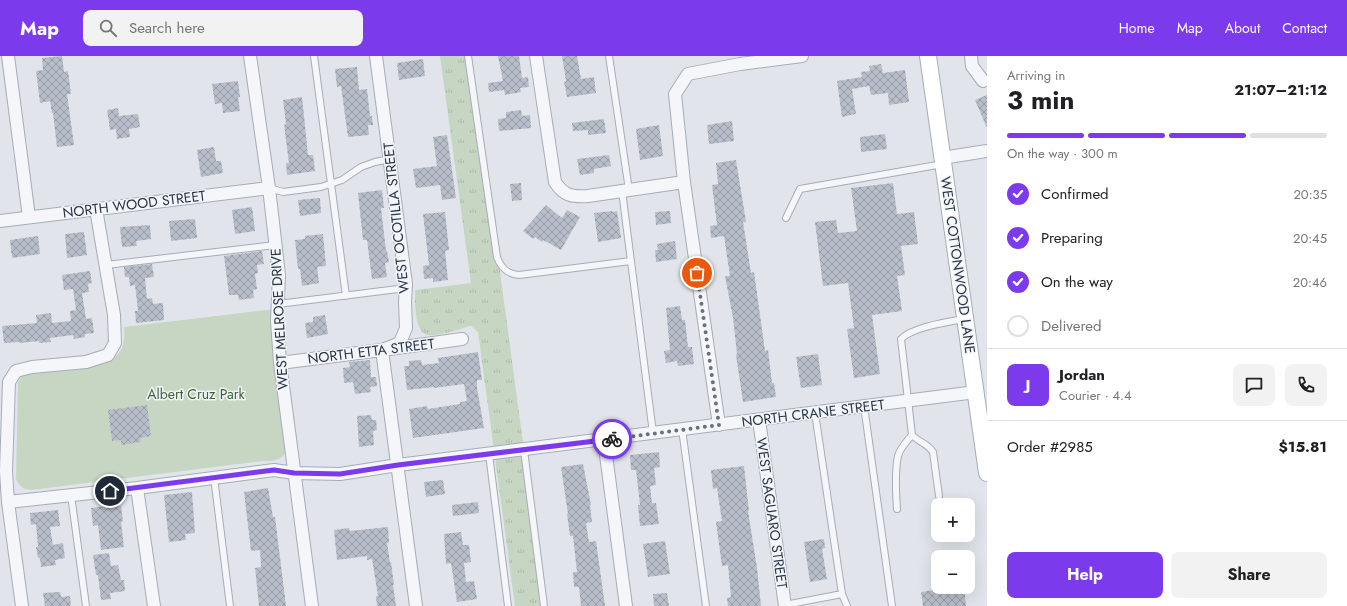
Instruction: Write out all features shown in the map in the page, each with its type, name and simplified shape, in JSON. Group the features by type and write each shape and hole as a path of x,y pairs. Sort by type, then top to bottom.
{"main road":[{"name":"WEST COTTONWOOD LANE","path":"928,56 987,474"}],"street":[{"path":"8,56 29,217"},
{"name":"WEST MELROSE DRIVE","path":"250,56 269,188 279,275 277,321 280,363 312,606"},
{"name":"WEST OCOTILLA STREET","path":"376,56 406,288 406,328 400,343 382,350"},
{"path":"536,56 555,182 560,190 568,195 576,197 684,182"},
{"path":"719,425 684,182 675,94 688,74 740,60 802,56"},
{"path":"971,56 972,66 983,81"},
{"path":"943,161 987,151"},
{"name":"NORTH WOOD STREET","path":"0,221 269,188"},
{"path":"22,606 8,502 6,471 9,382 16,371 32,367 86,362 108,355 115,343 114,315 96,209"},
{"name":"NORTH ETTA STREET","path":"280,363 462,339"},
{"path":"382,350 416,606"},
{"name":"NORTH CRANE STREET","path":"8,502 137,488 274,470 294,473 340,474 398,465 976,392"},
{"name":"WEST SAGUARO STREET","path":"759,420 785,605"},
{"path":"604,440 626,606"},
{"path":"137,488 154,606"}],"lane":[{"path":"314,56 346,296"},
{"path":"468,56 496,257 500,265 510,274 519,275 631,261"},
{"path":"609,56 625,191 631,261 653,433"},
{"path":"269,188 283,192 321,187 342,180 361,167 390,159"},
{"path":"786,218 800,189 943,161"},
{"path":"106,265 275,245"},
{"path":"278,304 406,288"},
{"path":"939,496 933,452 929,447 918,441 912,435 901,339 904,335 928,326 965,319"},
{"path":"864,406 892,606"},
{"path":"815,413 842,594 847,606"},
{"path":"682,429 706,606"},
{"path":"897,509 896,490 898,456 903,445 912,435"},
{"path":"524,450 544,606"},
{"path":"489,454 508,606"},
{"path":"214,477 230,606"},
{"path":"71,495 86,606"},
{"path":"785,605 842,594"}],"green space":[{"path":"440,56 471,56 545,606 515,606 478,332 471,326 440,334 428,335 423,333 420,329 416,316 415,290 471,283"},
{"name":"Albert Cruz Park","path":"276,309 286,450 285,454 280,459 31,490 22,487 19,484 16,479 18,382 21,377 27,374 105,363 120,352 124,341 124,327"}],"building":[{"path":"62,56 64,72 68,71 71,94 67,94 74,145 57,147 50,101 40,103 36,71 43,70 42,58"},
{"path":"498,56 519,56 522,78 528,77 529,87 520,88 521,92 505,95 504,90 489,92 488,83 503,81"},
{"path":"562,56 577,56 581,79 594,77 596,93 567,97"},
{"path":"423,59 425,76 399,80 397,63"},
{"path":"881,64 883,73 905,70 909,102 889,105 888,93 871,95 869,86 852,89 856,114 842,117 837,81 862,77 861,72 870,71 869,66"},
{"path":"357,67 359,90 367,89 370,116 372,116 373,125 368,125 369,135 348,137 341,86 337,87 335,69"},
{"path":"238,81 240,111 223,113 222,103 215,104 212,84"},
{"path":"987,95 987,128 975,100"},
{"path":"302,97 308,155 313,155 315,171 287,175 286,163 289,163 284,125 286,124 283,100"},
{"path":"118,108 119,116 138,114 140,127 129,129 130,137 117,139 116,129 110,130 107,110"},
{"path":"521,110 522,116 530,115 531,128 499,131 498,119 506,118 506,112"},
{"path":"604,119 606,133 588,135 588,130 573,131 572,123"},
{"path":"732,121 734,141 709,144 707,125"},
{"path":"659,125 663,156 640,160 636,129"},
{"path":"885,134 887,149 861,152 860,137"},
{"path":"447,135 456,198 442,200 440,185 416,188 413,169 437,166 433,137"},
{"path":"214,147 216,161 221,161 223,173 201,177 197,150"},
{"path":"609,155 611,166 594,169 594,173 580,175 577,159"},
{"path":"736,160 746,222 743,222 751,273 754,272 765,351 768,350 772,383 774,383 776,397 743,402 736,355 733,318 725,276 730,276 724,236 711,238 710,226 717,225 712,185 718,184 716,163"},
{"path":"521,183 522,200 512,201 510,184"},
{"path":"893,183 897,214 914,212 918,244 901,246 905,275 897,276 902,311 872,315 880,374 854,378 847,329 854,328 848,283 823,286 815,222 836,220 838,233 857,231 851,188"},
{"path":"382,190 384,208 381,208 386,251 389,262 385,263 387,277 372,279 367,240 363,240 358,193"},
{"path":"320,198 321,213 300,216 298,200"},
{"path":"546,205 562,218 567,210 580,217 561,250 543,240 542,242 535,237 533,239 523,231"},
{"path":"252,207 255,231 235,234 232,210"},
{"path":"617,211 621,238 598,242 594,213"},
{"path":"670,211 671,223 656,225 655,212"},
{"path":"445,212 449,250 445,251 448,280 433,282 433,278 424,279 423,266 429,265 423,214"},
{"path":"195,219 197,238 171,241 169,221"},
{"path":"150,225 151,239 136,241 137,246 122,247 120,227"},
{"path":"84,232 87,255 67,258 65,234"},
{"path":"323,234 326,266 317,267 319,283 302,286 300,269 298,269 295,240 305,239 305,236"},
{"path":"38,236 40,254 12,258 10,240"},
{"path":"675,241 677,259 656,262 655,250 658,250 657,244"},
{"path":"262,251 264,264 257,265 258,273 255,274 257,289 253,290 254,298 239,300 238,295 229,295 224,256"},
{"path":"152,264 154,277 145,278 147,299 152,298 153,304 163,303 164,320 136,323 135,311 138,311 135,285 130,286 129,277 125,277 124,267"},
{"path":"90,271 92,283 88,284 89,292 82,293 86,319 92,318 94,333 85,334 85,337 74,339 73,335 50,338 51,342 39,343 39,341 4,343 2,326 37,323 36,315 51,313 52,323 71,321 70,311 76,310 73,289 64,290 62,275"},
{"path":"680,306 682,320 685,320 688,347 692,347 694,364 678,366 677,361 666,363 664,351 670,350 666,308"},
{"path":"325,315 328,334 307,338 305,323 313,322 313,317"},
{"path":"478,352 482,380 477,380 477,388 484,428 413,438 409,409 427,406 428,409 460,404 460,402 467,401 464,384 407,390 404,366 409,366 409,361 421,360 422,365 439,363 438,358"},
{"path":"818,354 822,385 801,388 796,357"},
{"path":"370,360 371,377 376,377 377,386 370,387 371,392 355,394 353,382 344,383 343,368 350,367 349,362"},
{"path":"147,405 151,436 140,438 141,442 121,445 121,440 112,441 108,410"},
{"path":"371,415 372,420 376,420 377,430 373,431 374,445 359,447 357,416"},
{"path":"659,452 660,467 654,468 656,485 650,486 652,503 656,503 659,524 640,526 638,505 640,505 636,470 631,470 630,455"},
{"path":"583,464 591,505 592,522 586,523 589,542 596,541 605,606 581,606 579,587 574,587 573,572 577,572 573,536 570,536 561,467"},
{"path":"744,466 748,511 761,606 728,606 727,598 731,597 728,565 722,566 716,522 722,521 717,488 713,489 711,470"},
{"path":"443,480 445,494 426,497 424,482"},
{"path":"268,488 273,517 275,517 286,606 259,606 255,568 261,567 260,550 251,551 244,492"},
{"path":"192,492 195,533 185,534 186,540 169,542 164,495"},
{"path":"478,502 479,513 453,516 452,505"},
{"path":"106,506 107,508 121,506 124,547 101,550 98,525 93,526 91,508"},
{"path":"58,510 60,526 50,527 53,545 63,543 65,558 55,560 56,565 41,567 40,558 38,558 36,547 38,547 36,524 31,525 30,513"},
{"path":"388,527 389,543 387,543 391,562 396,606 377,606 376,596 378,596 372,559 367,560 367,556 337,560 334,530 349,528 350,531"},
{"path":"461,532 463,545 469,545 471,562 464,563 466,582 474,581 477,599 457,602 451,563 446,564 444,534"},
{"path":"824,539 825,548 822,549 827,579 810,582 804,542"},
{"path":"665,541 670,574 648,577 643,544"},
{"path":"109,553 111,566 118,565 121,580 124,580 125,591 110,593 111,599 101,600 98,575 96,575 93,555"},
{"path":"931,590 931,594 965,594 966,606 923,606 921,592"},
{"path":"60,592 61,597 70,596 71,606 45,606 43,593"},
{"path":"667,593 669,606 654,606 653,594"}],"way so far":[{"path":"612,439 719,425 697,273"}],"route":[{"path":"110,491 274,470 294,473 340,474 398,465 612,439"}]}
